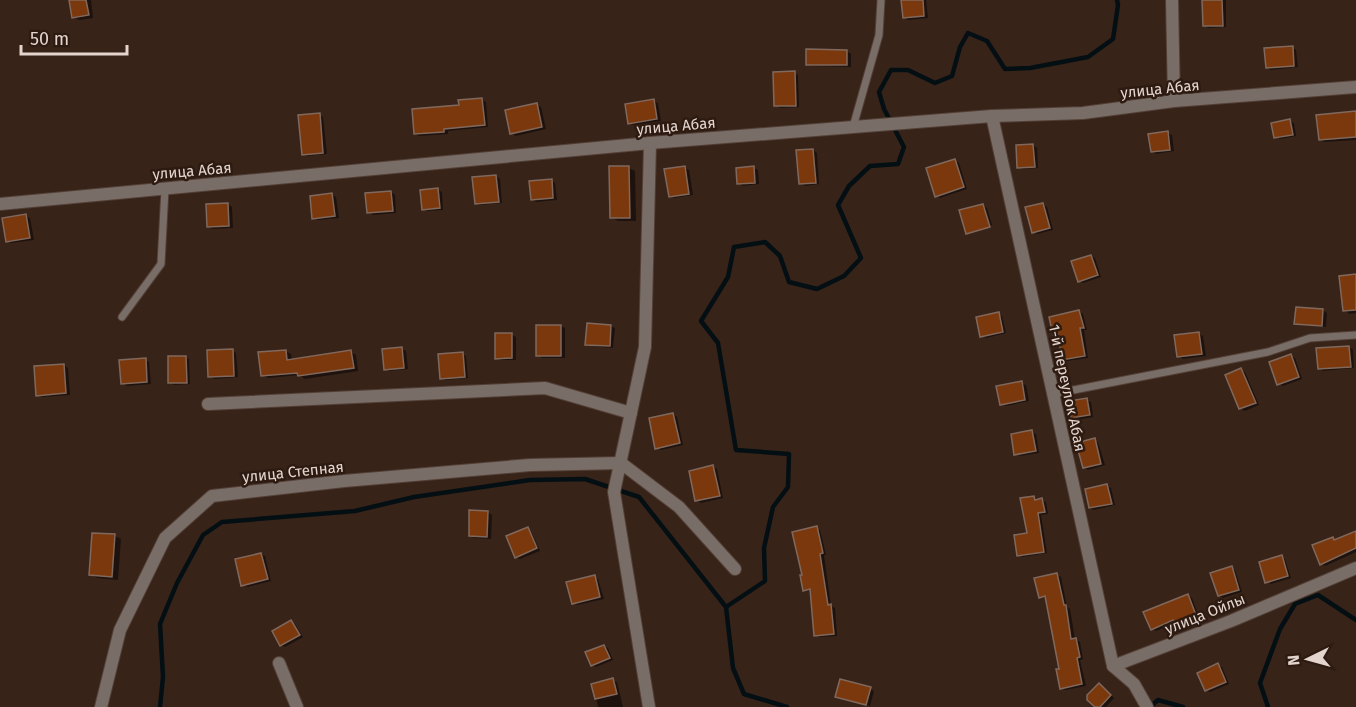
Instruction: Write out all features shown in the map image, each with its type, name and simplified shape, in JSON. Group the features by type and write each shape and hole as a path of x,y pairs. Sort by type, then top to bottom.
{"street":[{"path":"1172,0 1174,101"},
{"name":"улица Абая","path":"0,204 650,143 992,116 1083,113 1174,101 1356,87"},
{"name":"1-й переулок Абая","path":"992,116 1113,666"},
{"path":"649,707 614,492 645,347 650,143"},
{"path":"208,404 545,388 632,413"},
{"path":"621,463 678,507 735,569"},
{"name":"улица Степная","path":"101,707 120,630 165,538 212,496 344,481 530,465 621,463"},
{"name":"улица Ойлы","path":"1113,666 1231,621 1356,568"},
{"path":"279,663 297,707"},
{"path":"1113,666 1134,684 1146,707"}],"lane":[{"path":"853,127 879,35 881,0"},
{"path":"122,316 161,264 165,189"},
{"path":"1053,393 1268,352 1310,338 1356,335"}],"building":[{"path":"69,0 86,0 89,15 72,18"},
{"path":"901,0 923,0 924,16 903,18"},
{"path":"1202,0 1222,0 1223,26 1203,26"},
{"path":"1293,46 1294,66 1266,68 1264,48"},
{"path":"806,49 847,50 847,65 806,65"},
{"path":"795,71 796,106 774,106 773,72"},
{"path":"482,98 485,125 414,134 412,109 459,105 458,100"},
{"path":"654,99 657,119 628,124 625,104"},
{"path":"537,103 542,127 510,134 505,110"},
{"path":"1356,111 1356,137 1319,140 1316,115"},
{"path":"320,113 323,153 302,155 298,115"},
{"path":"1290,119 1293,135 1274,138 1271,123"},
{"path":"1168,131 1170,150 1151,152 1148,134"},
{"path":"1033,144 1035,167 1017,168 1016,145"},
{"path":"813,149 816,183 799,184 796,150"},
{"path":"955,159 964,187 935,197 926,168"},
{"path":"609,166 629,166 630,218 610,218"},
{"path":"685,166 689,194 669,197 664,169"},
{"path":"754,166 755,183 737,184 736,168"},
{"path":"496,175 499,202 475,204 472,177"},
{"path":"552,179 553,198 531,200 529,181"},
{"path":"438,188 440,208 422,210 420,190"},
{"path":"391,191 393,211 367,213 365,193"},
{"path":"332,193 335,216 312,219 310,196"},
{"path":"228,203 229,226 207,227 206,204"},
{"path":"1043,203 1050,228 1032,233 1025,207"},
{"path":"983,204 990,227 966,234 959,210"},
{"path":"26,214 30,238 6,242 2,218"},
{"path":"1091,255 1098,275 1078,282 1071,261"},
{"path":"1356,274 1356,310 1343,311 1339,276"},
{"path":"1296,307 1323,309 1322,326 1294,324"},
{"path":"1079,310 1084,328 1080,328 1085,356 1062,360 1058,334 1053,335 1049,317"},
{"path":"999,312 1003,332 980,337 976,317"},
{"path":"587,323 611,325 610,346 585,345"},
{"path":"536,325 561,325 561,356 536,356"},
{"path":"1199,332 1202,354 1177,357 1174,335"},
{"path":"495,333 512,333 512,358 495,359"},
{"path":"1349,346 1351,367 1318,369 1316,348"},
{"path":"402,347 404,368 384,370 382,349"},
{"path":"233,349 234,376 208,377 207,350"},
{"path":"286,350 287,360 351,350 354,368 298,376 297,373 261,376 258,352"},
{"path":"463,352 465,377 440,379 438,354"},
{"path":"1291,354 1299,377 1277,385 1269,362"},
{"path":"168,356 186,356 187,383 168,383"},
{"path":"146,358 147,382 121,384 119,360"},
{"path":"64,364 66,393 36,396 34,366"},
{"path":"1241,368 1256,403 1239,409 1225,375"},
{"path":"1022,381 1025,400 1000,405 996,386"},
{"path":"1087,398 1090,415 1071,418 1069,401"},
{"path":"673,413 680,443 655,449 649,418"},
{"path":"1032,430 1036,451 1014,455 1011,434"},
{"path":"1095,438 1101,464 1083,468 1076,443"},
{"path":"713,465 720,496 695,501 689,471"},
{"path":"1107,484 1112,504 1089,508 1085,489"},
{"path":"1034,496 1035,500 1042,498 1045,512 1038,513 1044,552 1017,556 1014,535 1027,533 1020,498"},
{"path":"469,510 488,511 487,537 469,536"},
{"path":"817,526 834,634 814,636 810,589 803,591 800,575 802,575 792,532"},
{"path":"528,527 537,548 515,558 506,536"},
{"path":"1356,531 1356,548 1320,565 1312,545 1333,537 1334,540"},
{"path":"92,533 115,534 112,577 89,575"},
{"path":"261,553 268,579 241,586 235,559"},
{"path":"1282,555 1288,576 1265,583 1259,562"},
{"path":"1232,566 1239,590 1218,596 1210,573"},
{"path":"1057,573 1064,605 1066,605 1071,639 1076,638 1082,684 1060,689 1056,669 1059,669 1045,596 1039,598 1034,578"},
{"path":"595,575 600,597 572,604 566,582"},
{"path":"1188,594 1196,615 1174,623 1173,620 1151,630 1143,612"},
{"path":"291,620 300,635 280,646 272,631"},
{"path":"604,645 610,658 591,666 585,652"},
{"path":"1218,663 1226,682 1205,691 1197,673"},
{"path":"613,678 617,694 595,699 591,684"},
{"path":"840,679 871,687 866,705 835,697"},
{"path":"1099,683 1111,695 1100,707 1095,707 1087,700 1087,695"}],"waterway":[{"path":"726,607 765,581 764,548 773,507 788,487 789,454 736,450 718,343 701,321 728,277 734,247 765,242 780,256 789,282 817,289 844,276 861,258 838,205 849,186 870,166 898,164 904,147 884,109 879,92 891,70 908,70 935,83 952,76 960,47 968,33 987,41 1005,69 1030,68 1088,57 1113,39 1117,0"},
{"path":"160,707 163,677 160,624 177,583 203,535 222,522 355,511 414,497 530,480 585,479 639,497 726,607 733,668 744,694 787,707"},
{"path":"1268,707 1260,683 1280,629 1295,604 1318,595 1356,620"},
{"path":"1150,707 1158,700 1183,707"}]}
